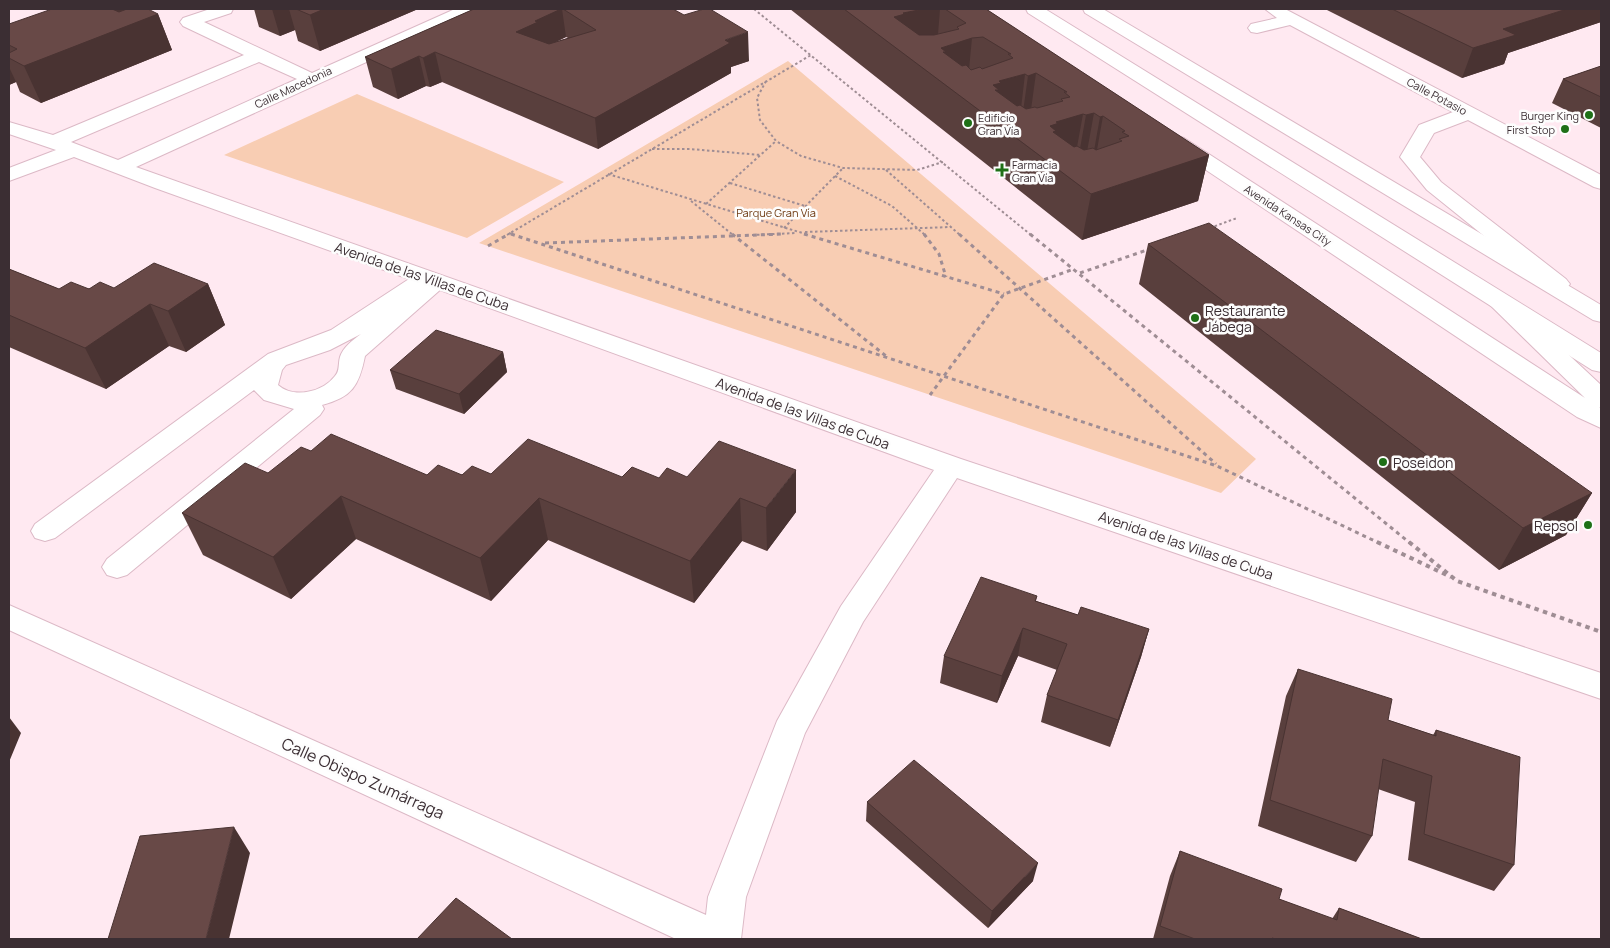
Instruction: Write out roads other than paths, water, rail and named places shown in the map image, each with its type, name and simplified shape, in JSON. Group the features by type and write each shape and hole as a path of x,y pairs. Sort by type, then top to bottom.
{"street":[{"path":"225,9 189,22 311,79"},
{"name":"Calle Macedonia","path":"118,167 468,9"},
{"path":"1034,9 1601,364"},
{"path":"1090,9 1594,311"},
{"name":"Calle Potasio","path":"1273,9 1601,183"},
{"path":"1257,28 1292,19"},
{"path":"54,142 259,55"},
{"path":"1469,113 1426,129 1410,157 1434,186 1594,311"},
{"name":"Avenida de las Villas de Cuba","path":"9,128 54,142 118,167 951,466 1601,686"},
{"name":"Avenida Kansas City","path":"1158,129 1586,411 1601,418"},
{"path":"9,175 73,150"},
{"path":"277,360 269,369 265,387 270,394 279,399 308,401 328,393 339,386 350,373 353,354 432,279"},
{"path":"45,531 277,360 292,353 329,342 432,279"},
{"path":"1493,296 1601,399"},
{"path":"117,567 311,409"},
{"path":"722,939 727,897 789,731 852,614 951,466"},
{"name":"Calle Obispo Zumárraga","path":"9,617 717,939"}],"place":[{"name":"Burger King","path":"1589,115"},
{"name":"Edificio Gran Vía","path":"968,123"},
{"name":"First Stop","path":"1565,129"},
{"name":"Farmacia Gran Vía","path":"1002,170"},
{"name":"Restaurante Jábega","path":"1195,318"},
{"name":"Poseidon","path":"1383,462"},
{"name":"Repsol","path":"1588,525"}],"park label":[{"name":"Parque Gran Vía","path":"776,212"}]}
